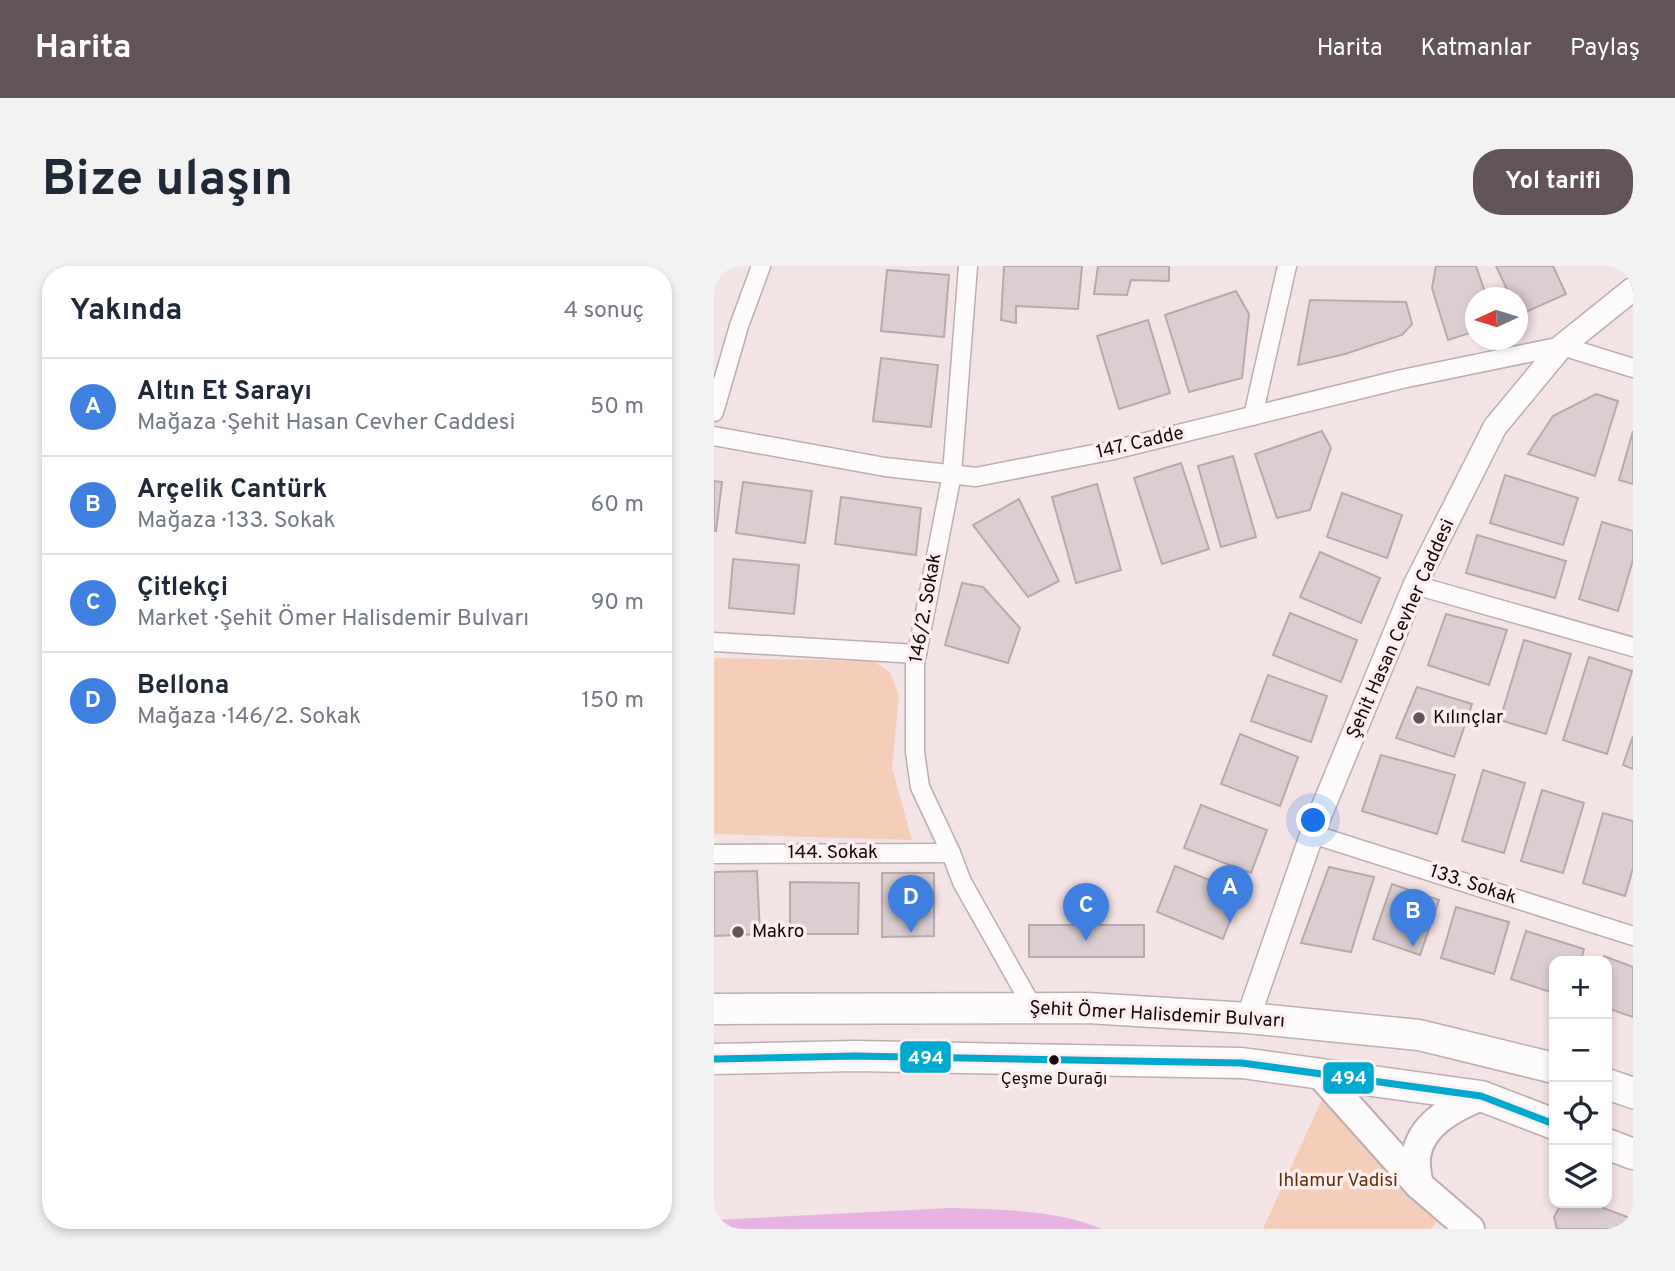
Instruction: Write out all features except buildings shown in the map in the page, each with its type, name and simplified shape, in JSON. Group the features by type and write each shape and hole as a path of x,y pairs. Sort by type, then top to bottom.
{"highway":[{"name":"Şehit Ömer Halisdemir Bulvarı","path":"714,1009 1088,1008 1248,1018 1419,1035 1549,1067"},
{"path":"714,1059 855,1056 1228,1062 1481,1096 1549,1122"},
{"path":"1612,1086 1633,1093"},
{"path":"1610,1145 1633,1154"}],"main road":[{"path":"1320,1074 1419,1185 1470,1229"},
{"path":"1419,1185 1415,1159 1419,1143 1435,1122 1453,1107 1481,1096"}],"street":[{"path":"714,412 738,326 761,266"},
{"name":"146/2. Sokak","path":"968,266 952,474 917,654 915,752 920,787 962,882 1033,1008"},
{"path":"1253,416 1287,266"},
{"name":"Şehit Hasan Cevher Caddesi","path":"1248,1018 1312,834 1415,585 1495,427 1562,346 1633,289"},
{"path":"1562,346 1633,368"},
{"name":"147. Cadde","path":"714,436 885,467 976,477 1109,451 1402,379 1562,346"},
{"path":"1415,585 1633,647"},
{"path":"714,642 917,654"},
{"name":"133. Sokak","path":"1312,834 1633,936"},
{"name":"144. Sokak","path":"714,854 951,853"}],"green space":[{"path":"714,658 873,661 890,672 899,696 892,768 912,840 714,834"},
{"name":"Ihlamur Vadisi","path":"1323,1097 1438,1220 1431,1229 1263,1229"}],"shaded area":[{"path":"951,1208 1047,1214 1102,1229 714,1229 714,1220"}],"transit line":[{"name":"494","path":"714,1059 855,1056 1242,1063 1481,1096 1549,1122"}],"place":[{"name":"Kılınçlar","path":"1419,718"},
{"name":"Altın Et Sarayı","path":"1230,923"},
{"name":"Makro","path":"738,932"},
{"name":"Bellona","path":"911,933"},
{"name":"Çitlekçi","path":"1086,941"},
{"name":"Arçelik Cantürk","path":"1413,947"},
{"name":"Çeşme Durağı","path":"1054,1060"}]}
